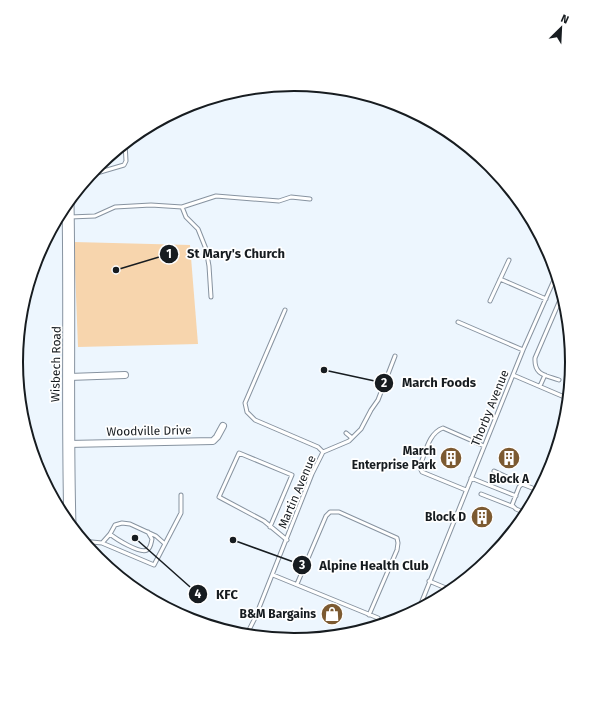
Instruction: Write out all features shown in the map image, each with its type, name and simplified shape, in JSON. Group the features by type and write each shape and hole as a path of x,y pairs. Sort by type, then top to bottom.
{"highway":[{"name":"Wisbech Road","path":"68,214 68,444 70,514"}],"street":[{"path":"69,377 125,376"},
{"name":"Woodville Drive","path":"68,444 213,441 223,426"}],"lane":[{"path":"103,171 124,165 126,161 125,150"},
{"path":"68,217 95,216 115,206 151,205 182,207 216,196 279,200 291,197 310,199"},
{"path":"182,207 186,218 198,229 206,249 209,266 211,297"},
{"path":"490,301 509,260"},
{"path":"500,279 546,299"},
{"name":"Thorby Avenue","path":"421,603 513,375 554,281"},
{"path":"559,302 536,358 535,366 538,372 559,380"},
{"path":"285,310 245,402 247,412 255,420 318,447 323,452"},
{"path":"458,322 524,350"},
{"name":"Martin Avenue","path":"249,630 273,575 312,474 323,452 350,441 361,429 378,400 395,356"},
{"path":"513,375 564,397"},
{"path":"540,386 545,375"},
{"path":"466,490 422,472 420,468 421,463 433,434 443,428 484,446"},
{"path":"346,433 352,438"},
{"path":"270,526 292,475 239,453 219,497 264,521 270,526 287,540"},
{"path":"494,471 535,489"},
{"path":"471,478 516,496"},
{"path":"514,507 512,505 522,484"},
{"path":"481,494 522,511"},
{"path":"90,542 102,543 154,565 181,513 181,495"},
{"path":"297,584 326,516 330,512 339,512 397,538 397,550 369,615"},
{"path":"102,543 110,534 115,525 122,523 130,524 148,532 166,544"},
{"path":"110,534 120,542 142,551 148,550 150,546 152,539 148,532"},
{"path":"273,575 378,618"},
{"path":"429,581 445,588"}],"shaded area":[{"path":"74,242 190,245 198,344 78,347"}],"place":[{"name":"St Mary's Church","path":"116,270"},
{"name":"March Foods","path":"324,370"},
{"name":"March Enterprise Park","path":"451,458"},
{"name":"Block A","path":"509,458"},
{"name":"Block D","path":"482,517"},
{"name":"KFC","path":"135,538"},
{"name":"Alpine Health Club","path":"233,540"},
{"name":"B&M Bargains","path":"332,614"}]}
